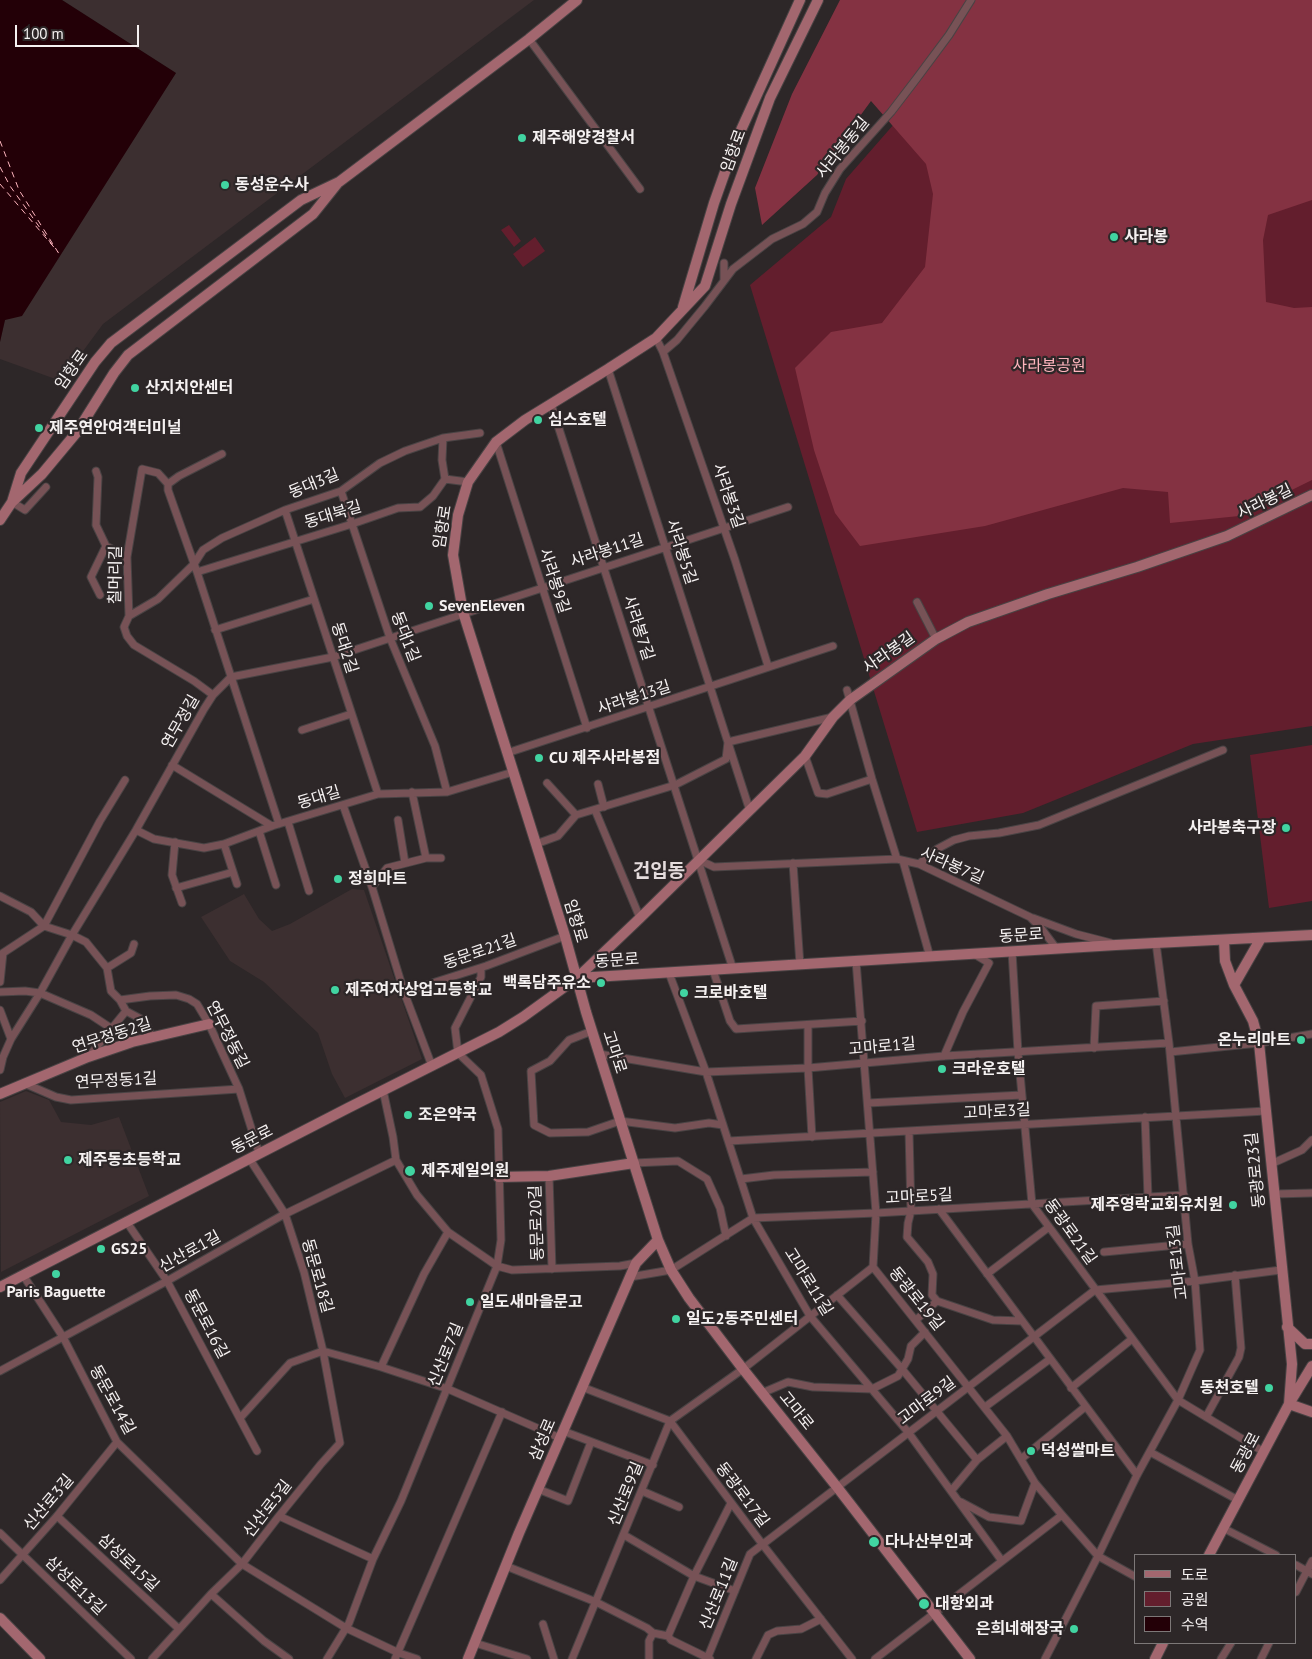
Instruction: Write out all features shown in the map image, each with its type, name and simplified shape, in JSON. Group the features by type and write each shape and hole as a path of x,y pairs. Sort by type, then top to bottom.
{"main road":[{"name":"임항로","path":"12,502 21,473 95,362 111,343 301,200 339,182 529,39 577,0"},
{"name":"임항로","path":"682,310 714,203 736,140 800,0"},
{"name":"임항로","path":"577,978 463,612 453,555 458,514 468,482 496,442 525,420 608,370 656,338 705,286 731,204 770,98 818,0"},
{"name":"임항로","path":"0,520 12,502 42,474 77,432 114,373 128,355 313,214 339,182"},
{"name":"사라봉길","path":"577,978 805,756 832,716 849,695 936,639 968,622 1227,536 1312,495"},
{"name":"동문로","path":"0,1287 249,1158 499,1032 577,978 1056,948 1312,935"},
{"path":"1234,985 1261,938"},
{"name":"동광로23길","path":"1224,940 1225,961 1234,985 1253,1021 1259,1043 1292,1364 1289,1404"},
{"name":"고마로","path":"577,978 658,1240 671,1270 689,1298 743,1369 838,1487 970,1659"},
{"name":"연무정동2길","path":"26,1084 88,1057 132,1042 210,1024"},
{"path":"0,1094 26,1084"},
{"path":"498,1177 549,1176 634,1163"},
{"name":"삼성로","path":"468,1659 561,1434 636,1263 658,1240"},
{"path":"1287,1327 1305,1344 1312,1344"},
{"name":"동광로","path":"1210,1554 1289,1404 1312,1366"},
{"path":"1289,1404 1312,1412"},
{"path":"0,1618 40,1659"},
{"path":"1156,1658 1163,1644"}],"street":[{"name":"사라봉동길","path":"663,352 677,340 733,269 772,239 803,224 817,212 825,193 840,169 907,92 949,35 971,0"},
{"path":"529,39 640,189"},
{"path":"724,263 724,280"},
{"name":"사라봉3길","path":"656,338 663,352 724,527 768,666"},
{"name":"사라봉5길","path":"608,370 750,810"},
{"name":"사라봉7길","path":"551,404 733,969"},
{"name":"동대3길","path":"129,616 158,599 194,564 202,550 222,538 285,510 341,491 380,463 405,451 443,438 480,433"},
{"path":"443,438 442,460 445,479 468,482"},
{"name":"사라봉9길","path":"496,442 587,728"},
{"path":"222,454 179,476 168,484 168,490 231,677 275,825"},
{"name":"칠머리길","path":"168,484 158,473 142,469 128,557 129,616 124,626 127,636 134,645 194,681 213,696"},
{"path":"96,471 98,477 96,525 106,546 128,557"},
{"name":"동대북길","path":"197,572 398,508 420,507 433,496 445,479"},
{"path":"12,502 25,510 46,487"},
{"name":"동대1길","path":"341,491 390,638 435,746 447,792"},
{"name":"사라봉11길","path":"463,612 788,507"},
{"name":"동대2길","path":"285,510 378,794"},
{"path":"100,595 91,576 106,546"},
{"path":"215,630 314,599"},
{"path":"917,602 936,639"},
{"path":"231,677 332,656 463,612"},
{"name":"사라봉13길","path":"507,753 833,646"},
{"name":"연무정길","path":"0,1070 1,1056 40,993 72,935 136,830 213,696 231,677"},
{"path":"849,695 872,779 900,860 930,957"},
{"path":"302,730 351,714"},
{"path":"536,844 558,836 576,815 675,786 726,759 728,742 832,716"},
{"path":"919,864 937,849 954,840 1039,824 1223,750"},
{"path":"805,756 818,793 827,794 872,779"},
{"path":"172,765 275,825"},
{"name":"동대길","path":"136,830 154,839 204,848 224,844 275,825 378,794 447,792 513,772"},
{"path":"0,982 1,952 44,926 100,820 125,780"},
{"path":"547,782 576,815"},
{"path":"598,784 604,807"},
{"path":"412,792 426,858"},
{"path":"343,805 372,887 404,992 432,1066"},
{"path":"595,810 640,918"},
{"path":"398,820 405,863"},
{"path":"288,822 309,891"},
{"path":"258,831 276,884"},
{"path":"175,842 172,875 182,904"},
{"path":"224,844 237,884"},
{"path":"372,887 387,868 426,858 441,858"},
{"name":"사라봉7길","path":"699,860 714,867 900,860 919,864 1030,917 1056,948"},
{"path":"793,864 800,965"},
{"path":"176,888 233,872"},
{"path":"0,896 31,912 44,926 72,935 86,942 107,968 111,991 120,1000 126,1011 147,1025 152,1038"},
{"path":"1030,917 1076,934 1116,945"},
{"name":"동문로21길","path":"404,992 481,968 565,936"},
{"name":"고마로13길","path":"1046,1659 1137,1475 1178,1400 1200,1350 1195,1281 1188,1244 1170,1052 1156,943"},
{"path":"107,968 131,953 134,944"},
{"name":"동광로21길","path":"1012,951 1018,1052 1032,1204 1178,1400 1264,1452"},
{"path":"944,1056 963,1012 989,963 974,954"},
{"name":"동광로19길","path":"856,961 876,1213 873,1267 969,1386 1007,1436 1035,1483 1062,1515 1098,1556 1134,1576"},
{"path":"458,1053 455,1028 481,977 481,968"},
{"path":"714,970 730,1021 736,1029 808,1026 862,1021"},
{"name":"고마로11길","path":"669,973 706,1072 753,1218 810,1316 908,1432 1002,1561"},
{"path":"0,992 25,991 40,993 91,1015 132,1042"},
{"name":"연무정동길","path":"120,1000 176,995 189,998 197,1004 210,1024 239,1089 259,1153"},
{"path":"1094,1048 1096,1006 1164,1001"},
{"path":"0,1010 12,1039"},
{"path":"88,1057 126,1011"},
{"path":"808,1026 808,1068 812,1137"},
{"path":"592,1031 570,1040 550,1061 531,1071 534,1125 550,1133 588,1132 620,1121 675,1128 709,1123 723,1125"},
{"path":"1170,1052 1259,1043 1312,1034"},
{"name":"고마로1길","path":"599,1054 706,1072 808,1068 944,1056 1169,1043"},
{"name":"신산로7길","path":"327,1659 346,1628 372,1560 401,1501 497,1266 501,1240 498,1129 481,1075 458,1053"},
{"name":"연무정동1길","path":"26,1084 56,1097 71,1100 239,1089"},
{"name":"동문로20길","path":"383,1090 396,1160 417,1195 448,1232 497,1266 512,1270 620,1266 636,1263"},
{"path":"868,1103 1022,1094"},
{"name":"고마로3길","path":"729,1141 1266,1110"},
{"path":"1145,1117 1148,1197"},
{"path":"909,1131 911,1211 907,1237 928,1262 934,1274 932,1294 937,1301 992,1320 1022,1321"},
{"path":"1271,1164 1302,1150 1312,1140"},
{"name":"동문로18길","path":"249,1158 285,1214 304,1272 323,1351"},
{"name":"신산로1길","path":"0,1371 167,1281 285,1214 396,1160"},
{"path":"634,1163 678,1161 706,1179 720,1208 726,1236"},
{"path":"741,1179 873,1172"},
{"name":"동문로20길","path":"549,1176 552,1269"},
{"path":"1274,1194 1312,1193"},
{"name":"고마로5길","path":"753,1218 876,1213 1184,1195"},
{"path":"939,1209 1137,1475"},
{"path":"630,1277 671,1270 753,1218"},
{"name":"동문로16길","path":"126,1221 167,1281 241,1417 257,1451"},
{"path":"987,1274 1048,1227"},
{"path":"381,1367 424,1274 448,1232"},
{"path":"1104,1252 1188,1244"},
{"path":"582,1387 670,1421 743,1369 873,1267"},
{"path":"1095,1290 1195,1281 1282,1270"},
{"name":"동문로14길","path":"23,1275 63,1337 117,1442 242,1564 346,1628 397,1656 417,1659"},
{"path":"1206,1417 1239,1357 1242,1348 1236,1275"},
{"name":"고마로9길","path":"763,1545 936,1410 1095,1290"},
{"path":"837,1295 978,1460"},
{"path":"916,1320 937,1301"},
{"path":"762,1393 788,1382 813,1388 871,1389 898,1376 908,1359 911,1346 925,1332"},
{"path":"1072,1388 1132,1339"},
{"path":"241,1417 290,1363 323,1351 381,1367 448,1389 561,1434 591,1442 653,1465"},
{"name":"신산로5길","path":"152,1659 211,1594 242,1564 321,1464 340,1444 323,1351"},
{"path":"985,1407 1050,1359"},
{"path":"1021,1459 1085,1407"},
{"path":"397,1656 502,1412"},
{"name":"신산로9길","path":"572,1659 670,1421"},
{"name":"동광로17길","path":"670,1421 852,1659"},
{"path":"951,1491 978,1460 1007,1436"},
{"name":"신산로3길","path":"0,1580 57,1516 117,1442"},
{"path":"538,1489 568,1502 591,1442"},
{"path":"1150,1452 1238,1500"},
{"path":"958,1501 989,1517 1021,1521 1035,1483"},
{"path":"642,1491 679,1507"},
{"path":"668,1636 694,1576 731,1503"},
{"path":"875,1659 1062,1515"},
{"name":"삼성로15길","path":"57,1516 180,1629"},
{"path":"279,1516 372,1560"},
{"path":"1224,1528 1274,1554"},
{"name":"삼성로13길","path":"0,1533 131,1659"},
{"path":"624,1535 694,1576 735,1590"},
{"name":"신산로11길","path":"709,1659 750,1554 763,1545"},
{"path":"1297,1591 1310,1572 1312,1561"},
{"path":"506,1566 596,1602 648,1628 653,1633 668,1636 672,1640 709,1659"},
{"path":"1297,1566 1310,1572"},
{"path":"211,1594 264,1641 288,1659"},
{"path":"756,1659 768,1635 778,1631 801,1629 821,1619"},
{"path":"544,1624 554,1659"},
{"path":"649,1659 650,1640 653,1633"},
{"path":"475,1643 527,1659"},
{"path":"1222,1659 1230,1644"},
{"path":"1261,1659 1269,1644"}],"shaded area":[{"path":"62,0 534,0 103,324 61,381 0,359 0,342 5,320 176,73"},
{"name":"제주여자상업고등학교","path":"352,889 364,890 422,1059 345,1098 332,1074 318,1033 264,982 230,961 201,917 244,894 259,919 272,931 290,924"},
{"name":"제주동초등학교","path":"26,1091 49,1100 61,1122 91,1125 119,1117 149,1196 1,1272 0,1102"}],"green space":[{"path":"840,0 1312,0 1312,200 1268,215 1263,240 1266,302 1294,308 1312,307 1312,480 1239,516 1170,523 1168,492 1123,488 985,526 860,546 835,513 814,450 795,368 831,332 882,323 925,267 933,194 926,164 871,101 817,175 762,225 755,188 792,94"},
{"name":"사라봉공원","path":"1312,0 1312,726 1193,744 1023,813 917,832 750,285 831,217 846,179 950,60"},
{"path":"509,225 521,241 514,247 501,230"},
{"path":"535,237 545,251 523,267 513,254"},
{"name":"사라봉축구장","path":"1312,745 1312,901 1269,908 1250,755"}],"water":[{"path":"0,0 62,0 176,73 22,316 5,320 0,342"}],"ferry route":[{"path":"0,141 19,190 61,257"},
{"path":"0,167 10,186 53,246"},
{"path":"0,184 58,252"}],"place":[{"name":"제주해양경찰서","path":"522,138"},
{"name":"동성운수사","path":"225,185"},
{"name":"사라봉","path":"1114,237"},
{"name":"산지치안센터","path":"135,388"},
{"name":"심스호텔","path":"538,420"},
{"name":"제주연안여객터미널","path":"39,428"},
{"name":"SevenEleven","path":"429,606"},
{"name":"CU 제주사라봉점","path":"539,758"},
{"name":"사라봉축구장","path":"1286,828"},
{"name":"정희마트","path":"338,879"},
{"name":"백록담주유소","path":"601,983"},
{"name":"제주여자상업고등학교","path":"335,990"},
{"name":"크로바호텔","path":"684,993"},
{"name":"온누리마트","path":"1301,1040"},
{"name":"크라운호텔","path":"942,1069"},
{"name":"조은약국","path":"408,1115"},
{"name":"제주동초등학교","path":"68,1160"},
{"name":"제주제일의원","path":"410,1171"},
{"name":"제주영락교회유치원","path":"1233,1205"},
{"name":"GS25","path":"101,1249"},
{"name":"Paris Baguette","path":"56,1274"},
{"name":"일도새마을문고","path":"470,1302"},
{"name":"일도2동주민센터","path":"676,1319"},
{"name":"동천호텔","path":"1269,1388"},
{"name":"덕성쌀마트","path":"1031,1451"},
{"name":"다나산부인과","path":"874,1542"},
{"name":"대항외과","path":"924,1604"},
{"name":"은희네해장국","path":"1074,1629"}],"district":[{"name":"건입동","path":"659,872"}]}
